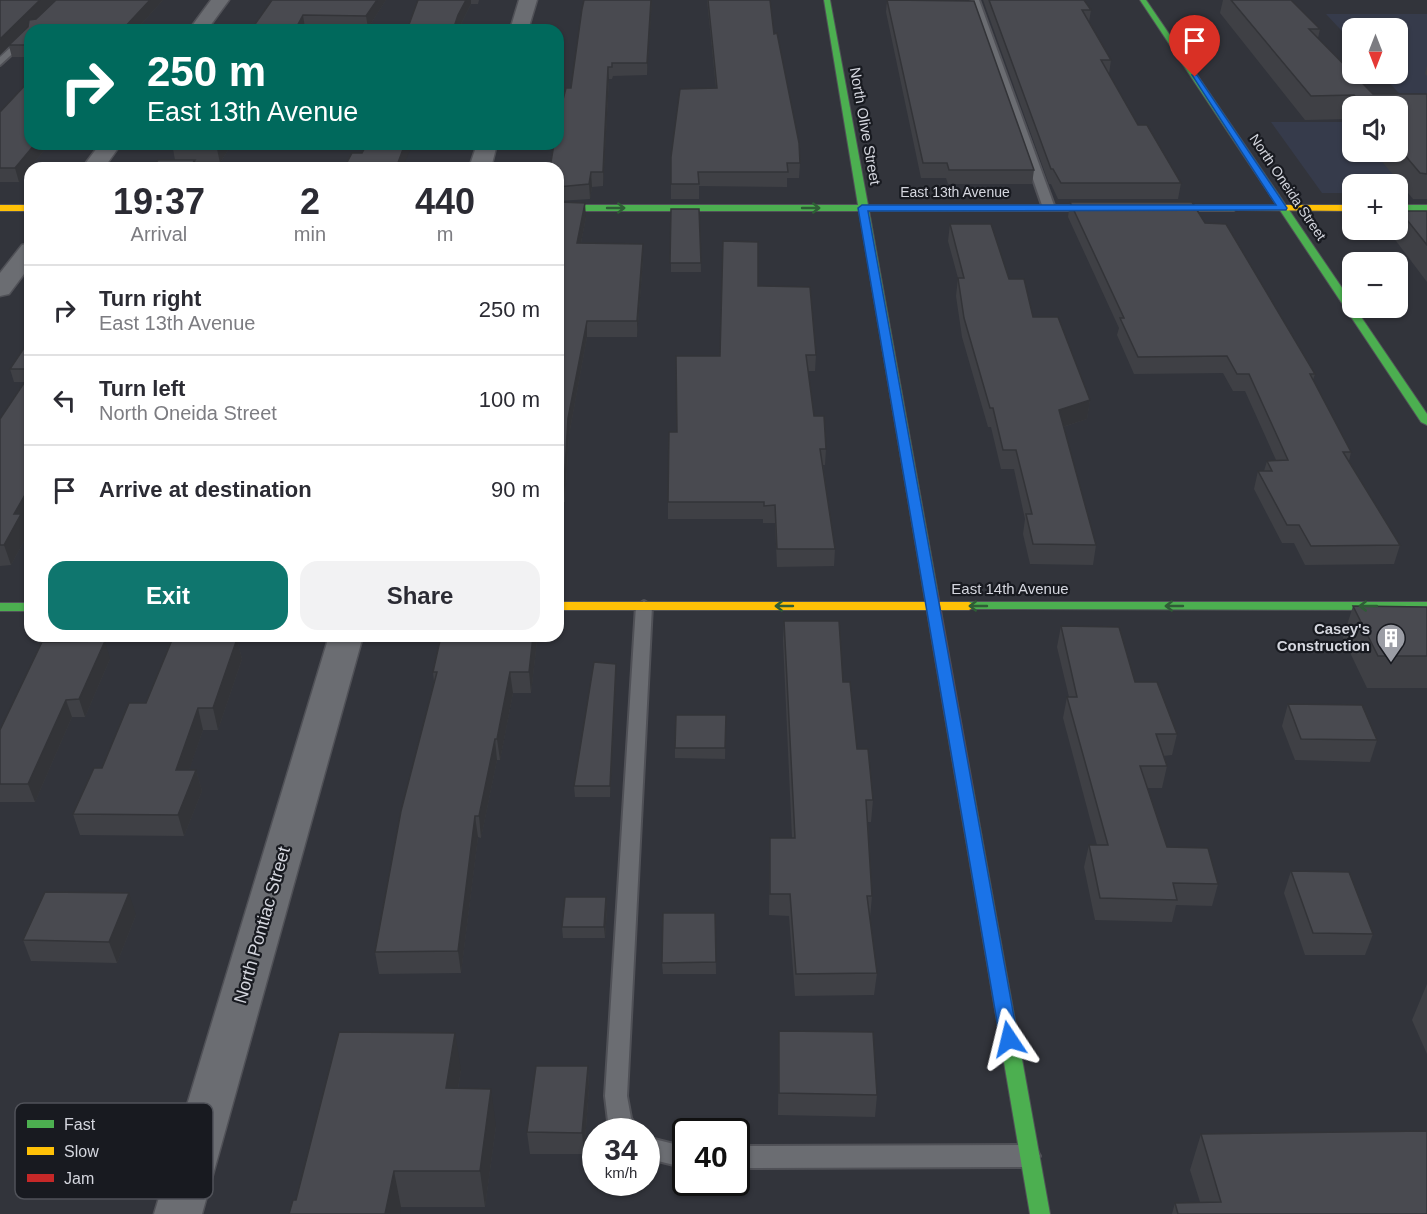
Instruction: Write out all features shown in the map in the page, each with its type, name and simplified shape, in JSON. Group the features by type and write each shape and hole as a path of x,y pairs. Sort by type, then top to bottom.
{"street":[{"path":"202,24 220,0"},
{"path":"521,24 528,0"},
{"name":"North Olive Street","path":"827,0 1040,1214"},
{"name":"North Oneida Street","path":"1143,0 1427,422"},
{"path":"0,208 24,208"},
{"name":"East 13th Avenue","path":"564,208 1342,208"},
{"path":"1408,208 1427,208"},
{"path":"0,289 24,258"},
{"name":"East 14th Avenue","path":"564,606 1427,606"},
{"path":"0,607 24,607"},
{"name":"North Pontiac Street","path":"210,1103 344,642"},
{"name":"North Pontiac Street","path":"178,1214 182,1199"}],"lane":[{"path":"975,0 1049,208"},
{"path":"0,62 24,38"},
{"path":"619,1118 616,1096 644,606"},
{"path":"750,1157 1029,1156"}],"shaded area":[{"path":"1326,14 1427,14 1427,193 1408,193 1408,174 1342,174 1342,193 1322,193 1271,122 1342,122 1342,162 1408,162 1408,141 1425,121 1408,103 1408,96 1402,96 1390,84 1408,84 1408,18 1342,18 1342,31"}],"building":[{"path":"0,0 40,0 0,39"},
{"path":"56,0 150,0 128,24 28,24 29,20 36,19"},
{"path":"272,0 377,0 366,16 303,15 298,24 255,24"},
{"path":"418,0 466,0 455,24 409,24"},
{"path":"584,0 651,0 647,63 612,63 612,67 608,67 603,172 591,172 589,184 564,186 564,162 551,162 553,150 564,150 564,96 566,88 571,88"},
{"path":"708,0 770,0 774,34 777,33 799,143 800,163 787,163 788,172 698,172 699,184 671,184 671,157 680,89 717,88"},
{"path":"887,0 974,1 1034,170 949,170 947,163 923,163"},
{"path":"989,0 1084,0 1091,10 1082,10 1111,60 1101,60 1138,125 1147,125 1181,183 1061,183 1051,169"},
{"path":"1231,0 1291,0 1320,29 1309,29 1342,63 1342,84 1363,84 1373,94 1427,94 1427,174 1420,173 1408,159 1408,96 1311,96"},
{"path":"24,31 24,45 9,45"},
{"path":"24,86 24,150 30,150 15,168 0,168 0,112"},
{"path":"364,150 403,150 398,162 347,162 352,153 362,153"},
{"path":"158,160 195,160 194,162 156,162"},
{"path":"564,202 585,203 577,243 643,244 637,321 587,321 568,418 564,485"},
{"path":"1070,202 1192,202 1205,223 1226,224 1315,374 1310,374 1351,452 1343,452 1400,545 1311,546 1299,525 1287,525 1258,471 1272,471 1267,461 1288,460 1249,374 1237,374 1227,356 1138,357 1120,318 1124,318"},
{"path":"671,209 699,209 701,263 670,263"},
{"path":"1408,211 1427,211 1427,245 1408,221"},
{"path":"950,224 991,224 1009,279 1024,279 1033,317 1058,317 1090,400 1059,410 1096,545 1033,544 1026,514 1032,514 1016,450 1003,450 993,408 990,408 964,318 958,278 964,278"},
{"path":"723,241 758,242 758,286 810,287 816,355 806,355 814,416 824,416 826,449 820,449 835,549 777,549 775,505 764,506 764,502 668,502 669,432 677,432 676,356 720,356"},
{"path":"24,348 24,369 10,369"},
{"path":"24,383 24,496 14,514 21,514 4,545 0,545 0,419"},
{"path":"1353,606 1427,607 1427,656 1378,656"},
{"path":"784,621 839,621 843,682 850,682 857,749 868,749 873,800 866,800 872,896 867,896 877,973 796,974 790,894 770,894 770,838 795,838"},
{"path":"1061,626 1119,627 1135,682 1157,682 1177,734 1156,734 1167,766 1140,766 1167,847 1208,848 1218,884 1173,883 1177,900 1100,898 1089,845 1108,845 1067,697 1077,697"},
{"path":"42,642 105,642 79,699 66,700 28,784 0,784 0,730"},
{"path":"171,642 236,642 213,708 198,708 176,770 196,770 178,815 73,814 94,768 102,768 129,703 146,703"},
{"path":"440,642 532,642 529,672 510,672 479,816 475,816 458,951 375,952 401,811 437,672 433,672"},
{"path":"594,662 616,664 610,786 574,786"},
{"path":"1288,704 1362,705 1377,740 1301,739"},
{"path":"676,715 726,715 725,748 675,748"},
{"path":"1291,871 1349,872 1373,934 1313,933"},
{"path":"45,892 129,893 109,942 23,940"},
{"path":"565,897 606,897 604,927 562,927"},
{"path":"663,913 715,913 716,962 662,963"},
{"path":"779,1031 873,1032 877,1095 779,1093"},
{"path":"339,1032 455,1033 446,1088 491,1089 480,1171 394,1171 385,1214 289,1214 293,1200 296,1200"},
{"path":"536,1066 588,1066 582,1133 527,1132"},
{"path":"1427,1131 1427,1214 1178,1214 1175,1203 1221,1202 1201,1134"}],"traffic: fast":[{"path":"827,0 931,594"},
{"path":"1143,0 1427,422"},
{"path":"564,208 1234,208"},
{"path":"1408,208 1427,208"},
{"path":"969,606 1427,606"},
{"path":"0,607 24,607"},
{"path":"965,788 1040,1214"}],"traffic: slow":[{"path":"0,208 24,208"},
{"path":"1234,208 1342,208"},
{"path":"564,606 969,606"}],"traffic: jam":[{"path":"931,594 965,788"}],"place":[{"name":"Casey's Construction","path":"1391,664"}],"route":[{"path":"1009,1039 862,208 1282,208 1195,77"}]}
